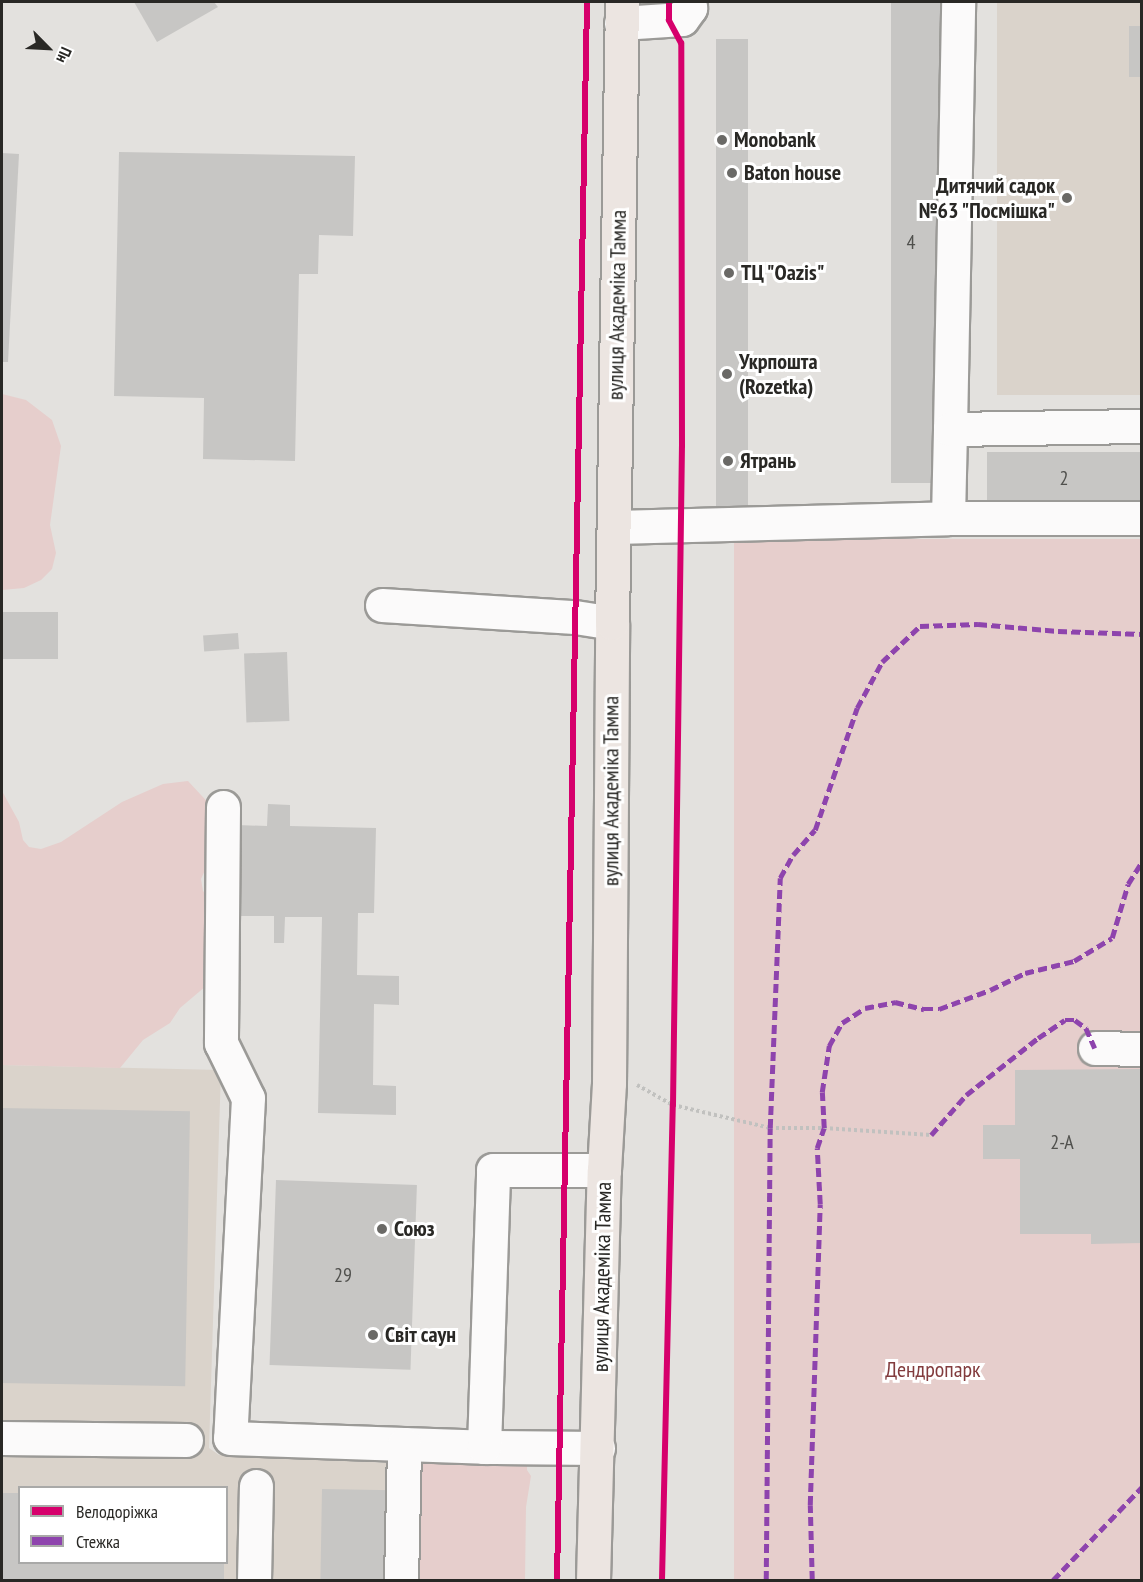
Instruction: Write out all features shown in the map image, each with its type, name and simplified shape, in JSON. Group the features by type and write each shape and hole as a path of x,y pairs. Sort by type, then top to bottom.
{"main road":[{"name":"вулиця Академіка Тамма","path":"593,1581 604,1170 609,1083 612,623 622,12"}],"lane":[{"path":"622,12 682,19 690,8 689,2"},
{"path":"948,518 958,2"},
{"path":"950,429 1142,426"},
{"path":"615,527 948,518 1142,518"},
{"path":"382,605 575,617 612,623"},
{"path":"223,807 221,1043 248,1098 230,1438 484,1447 598,1448"},
{"path":"1095,1048 1142,1049"},
{"path":"484,1447 493,1170 604,1170"},
{"path":"2,1438 186,1440"},
{"path":"401,1581 404,1444"},
{"path":"254,1581 256,1486"}],"path":[{"path":"609,1083 635,1084 650,1090 673,1105 770,1128 825,1128 931,1135"}],"shaded area":[{"name":"Дитячий садок №63 \"Посмішка\"","path":"997,2 1141,2 1141,395 997,395"},
{"path":"2,1065 221,1070 209,1448 219,1455 393,1463 391,1580 2,1580"}],"green space":[{"path":"2,394 26,400 52,420 61,446 50,525 56,553 52,569 41,580 24,588 2,590"},
{"name":"Дендропарк","path":"734,539 1141,539 1141,1580 734,1580"},
{"path":"188,781 215,810 215,848 201,879 203,891 218,906 206,986 180,1008 170,1023 143,1040 120,1068 2,1065 2,791 19,822 23,840 29,847 41,849 61,842 122,802 163,784"},
{"path":"413,1453 527,1459 527,1470 531,1476 526,1507 525,1580 408,1580"}],"building":[{"path":"134,2 214,2 218,7 157,42"},
{"path":"891,2 940,2 940,483 891,483"},
{"path":"1129,26 1142,26 1142,77 1129,77"},
{"name":"ТЦ \"Oazis\"","path":"716,39 748,39 748,506 716,506"},
{"path":"119,152 355,156 353,236 319,235 318,274 299,274 295,461 203,459 204,398 114,396"},
{"path":"2,153 19,154 8,362 2,362"},
{"path":"987,452 1142,452 1142,503 987,503"},
{"path":"2,612 58,612 58,659 2,659"},
{"path":"238,633 239,649 204,651 203,635"},
{"path":"287,652 289,721 246,722 244,654"},
{"path":"268,804 290,805 290,826 376,828 374,913 358,913 357,975 399,976 399,1005 374,1004 373,1085 396,1086 396,1115 318,1113 322,917 285,917 284,943 274,943 274,916 236,916 237,825 267,826"},
{"path":"1142,1069 1142,1243 1091,1244 1091,1234 1020,1234 1020,1159 983,1159 983,1125 1015,1125 1015,1070"},
{"path":"2,1108 190,1111 185,1386 2,1383"},
{"path":"276,1180 417,1185 410,1370 270,1365"},
{"path":"322,1489 393,1490 391,1580 320,1580"},
{"path":"2,1493 18,1493 18,1564 224,1564 224,1580 2,1580"}],"marked path":[{"path":"766,1580 770,1128 780,878 793,855 815,830 857,708 882,662 920,626 978,624 1058,631 1142,634"},
{"path":"812,1580 810,1505 820,1204 817,1148 824,1128 822,1092 829,1046 842,1023 865,1008 895,1002 924,1009 939,1009 990,990 1025,973 1074,961 1112,938 1128,884 1142,862"},
{"path":"931,1135 966,1095 1038,1038 1065,1020 1075,1020 1086,1028 1095,1048"},
{"path":"1053,1580 1142,1487"}],"cycle path":[{"path":"557,1580 587,2"},
{"path":"662,1580 673,1105 682,446 681,43 669,20 669,2"}],"place":[{"name":"Monobank","path":"722,140"},
{"name":"Baton house","path":"732,173"},
{"name":"Дитячий садок №63 \"Посмішка\"","path":"1067,198"},
{"name":"ТЦ \"Oazis\"","path":"729,273"},
{"name":"Укрпошта (Rozetka)","path":"727,374"},
{"name":"Ятрань","path":"728,461"},
{"name":"Союз","path":"382,1229"},
{"name":"Світ саун","path":"373,1335"}]}
